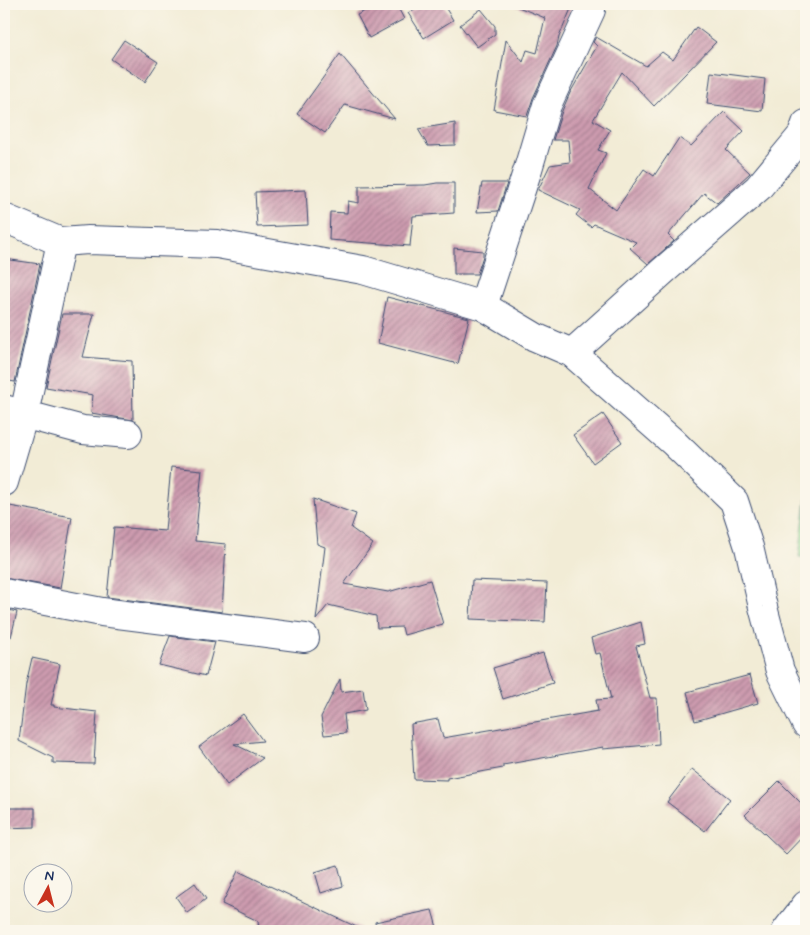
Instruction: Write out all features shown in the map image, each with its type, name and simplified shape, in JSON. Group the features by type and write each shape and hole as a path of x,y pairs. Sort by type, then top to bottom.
{"street":[{"path":"483,306 547,105 591,10 591,4"},
{"path":"572,353 758,188 802,135 806,124"},
{"path":"4,218 61,242 88,240 217,244 363,270 483,306 535,337 572,353 672,442 734,501 750,547 780,671 806,724"},
{"path":"4,482 14,412 61,242"},
{"path":"14,412 82,430 128,434"},
{"path":"4,593 102,612 305,638"},
{"path":"786,931 806,905"}],"green space":[{"path":"806,499 806,557 799,557"}],"building":[{"path":"379,4 396,4 404,19 369,38 357,15"},
{"path":"423,4 443,4 453,20 424,38 408,13"},
{"path":"511,4 573,4 527,116 494,110 506,40 523,62 527,50 537,53 545,18"},
{"path":"481,9 495,26 495,34 477,47 460,25"},
{"path":"696,27 716,42 654,106 622,72 593,120 610,130 598,150 606,153 589,189 616,210 644,169 654,176 679,138 691,146 724,112 744,131 726,150 750,173 717,203 704,193 668,235 674,241 648,264 630,248 636,242 594,224 591,227 576,215 580,210 538,190 550,165 570,162 568,140 553,140 570,93 597,46 593,42 596,37 646,66 662,52 673,60"},
{"path":"124,40 158,62 145,82 111,59"},
{"path":"340,54 395,119 345,105 325,133 297,114"},
{"path":"711,72 765,79 762,111 707,104"},
{"path":"455,123 455,145 428,146 418,129"},
{"path":"454,183 454,213 413,216 410,246 329,240 330,212 347,213 348,201 359,203 359,186 425,185"},
{"path":"482,183 507,183 498,211 477,212"},
{"path":"306,190 308,225 257,227 255,192"},
{"path":"454,248 483,251 477,274 454,274"},
{"path":"4,259 40,264 15,382 4,380"},
{"path":"387,297 469,318 458,364 378,343"},
{"path":"62,314 94,314 83,357 132,361 133,420 91,413 93,395 46,387"},
{"path":"603,414 622,442 593,463 573,435"},
{"path":"171,467 202,470 195,541 226,544 222,612 107,597 114,527 165,531"},
{"path":"313,499 356,514 351,528 373,544 344,584 388,592 430,580 443,624 404,635 402,627 377,628 376,616 328,605 316,620 325,547 317,544"},
{"path":"4,505 72,517 60,588 4,578"},
{"path":"472,580 547,583 545,622 470,619"},
{"path":"4,609 17,612 11,637 4,636"},
{"path":"641,622 645,644 636,646 650,698 657,698 659,744 603,749 603,747 503,765 503,768 447,778 447,780 414,779 411,724 438,719 443,738 598,711 596,700 611,699 600,653 595,654 591,638"},
{"path":"170,636 215,642 206,676 159,665"},
{"path":"543,653 553,683 503,699 493,668"},
{"path":"32,658 60,664 51,705 54,705 54,707 97,712 94,764 53,763 53,758 19,741 26,684"},
{"path":"750,675 758,703 695,721 687,692"},
{"path":"340,679 341,692 363,689 366,710 344,714 346,733 324,735 321,717"},
{"path":"243,714 263,741 234,744 263,758 227,785 199,747"},
{"path":"692,769 730,799 705,831 667,802"},
{"path":"779,781 806,808 806,833 786,854 745,815"},
{"path":"4,808 35,808 35,827 4,828"},
{"path":"338,865 343,886 321,893 315,872"},
{"path":"238,871 365,931 259,931 258,921 222,904"},
{"path":"195,883 206,899 187,913 176,897"},
{"path":"432,910 438,931 376,931 375,922"}]}
